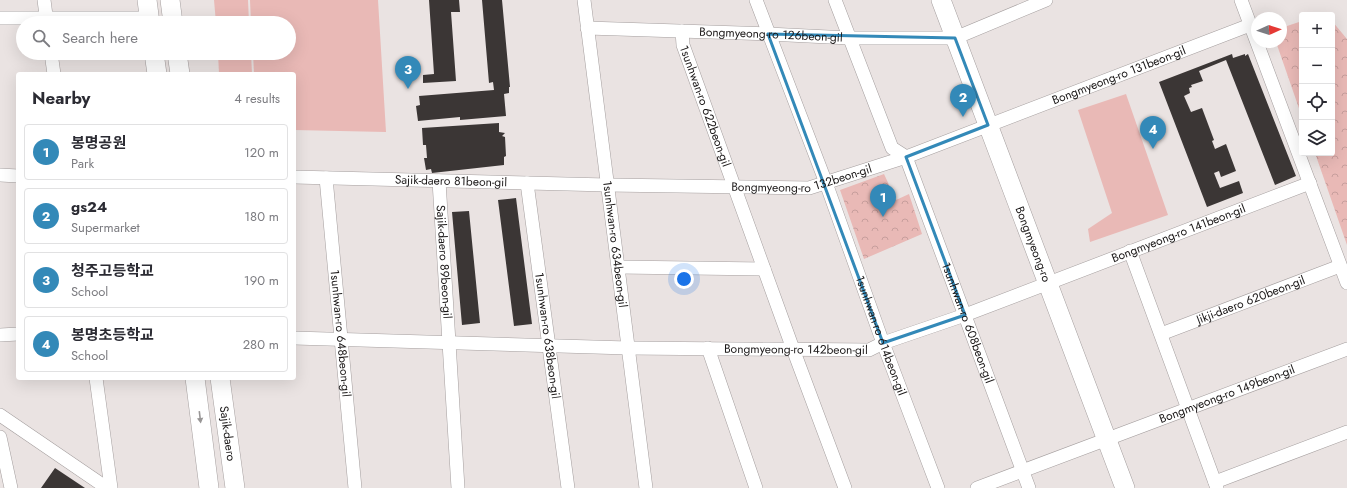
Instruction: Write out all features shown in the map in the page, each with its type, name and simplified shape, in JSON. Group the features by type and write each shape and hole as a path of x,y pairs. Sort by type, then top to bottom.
{"street":[{"path":"44,0 46,16"},
{"path":"170,0 172,16"},
{"name":"1sunhwan-ro 634beon-gil","path":"584,0 646,488"},
{"name":"1sunhwan-ro 614beon-gil","path":"756,0 826,183 883,343 938,488"},
{"path":"835,0 892,148 906,157"},
{"name":"Bongmyeong-ro","path":"941,0 1125,488"},
{"path":"955,38 1046,0"},
{"path":"1241,0 1347,284"},
{"path":"120,16 149,14"},
{"path":"0,18 16,19"},
{"name":"Bongmyeong-ro 131beon-gil","path":"988,126 1250,25"},
{"name":"Bongmyeong-ro 126beon-gil","path":"587,28 849,38 955,38"},
{"name":"1sunhwan-ro 622beon-gil","path":"682,31 683,45 845,488"},
{"path":"52,60 54,72"},
{"path":"155,60 157,72"},
{"path":"178,60 180,72"},
{"name":"Bongmyeong-ro 132beon-gil","path":"607,185 810,188 906,157 988,126"},
{"name":"1sunhwan-ro 608beon-gil","path":"906,157 1029,488"},
{"path":"0,175 16,176"},
{"name":"Sajik-daero 81beon-gil","path":"296,177 607,185"},
{"name":"1sunhwan-ro 648beon-gil","path":"326,178 354,488"},
{"name":"Sajik-daero 89beon-gil","path":"439,181 458,488"},
{"name":"1sunhwan-ro 638beon-gil","path":"527,183 568,488"},
{"name":"Bongmyeong-ro 141beon-gil","path":"1047,283 1310,183"},
{"path":"1130,251 1216,485 1347,432"},
{"name":"Jikji-daero 620beon-gil","path":"1160,334 1340,266"},
{"path":"618,267 764,269"},
{"name":"Bongmyeong-ro 142beon-gil","path":"628,348 869,350 883,343 965,315 1047,283"},
{"path":"0,335 16,334"},
{"path":"296,338 628,348"},
{"path":"708,348 756,488"},
{"name":"Bongmyeong-ro 149beon-gil","path":"976,488 1347,349"},
{"path":"96,380 111,488"},
{"path":"195,380 209,488"},
{"name":"Sajik-daero","path":"220,380 235,488"},
{"path":"0,414 108,488"},
{"path":"0,437 11,488"}],"highlighted area":[{"path":"768,34 955,38 988,125 906,157 965,315 883,343"}],"green space":[{"path":"214,0 248,0 249,16 215,16"},
{"path":"250,0 378,0 386,132 296,130 296,72 254,72 253,60 296,60 296,16 251,16"},
{"path":"1299,22 1299,108 1278,48 1287,48 1287,26"},
{"path":"1335,25 1347,39 1347,245 1316,156 1335,156"},
{"path":"218,60 251,60 252,72 219,72"},
{"path":"1126,94 1168,215 1090,242 1088,229 1112,213 1078,110"},
{"path":"884,174 896,200 909,194 922,234 864,259 840,190"}],"building":[{"path":"429,0 459,0 460,12 451,12 456,81 423,83 423,75 434,74"},
{"path":"482,0 502,0 510,87 509,93 504,94 506,116 460,120 460,117 418,121 416,106 420,105 419,96 494,90 493,82 489,83"},
{"path":"1232,54 1233,58 1248,54 1296,176 1275,185 1226,60 1199,71 1203,81 1191,85 1192,87 1189,88 1190,93 1184,96 1191,112 1202,108 1214,140 1212,141 1215,149 1226,144 1236,171 1221,177 1219,171 1214,173 1220,188 1239,181 1243,193 1207,207 1159,82"},
{"path":"499,123 499,132 505,133 502,136 505,137 506,156 504,157 504,165 432,173 431,169 426,170 424,158 427,158 426,145 423,145 422,128"},
{"path":"516,198 532,324 514,326 498,200"},
{"path":"469,211 480,323 462,325 452,212"},
{"path":"55,468 85,488 41,488"}],"place":[{"name":"청주고등학교","path":"408,89"},
{"name":"gs24","path":"963,117"},
{"name":"봉명초등학교","path":"1153,149"},
{"name":"봉명공원","path":"883,217"}]}
